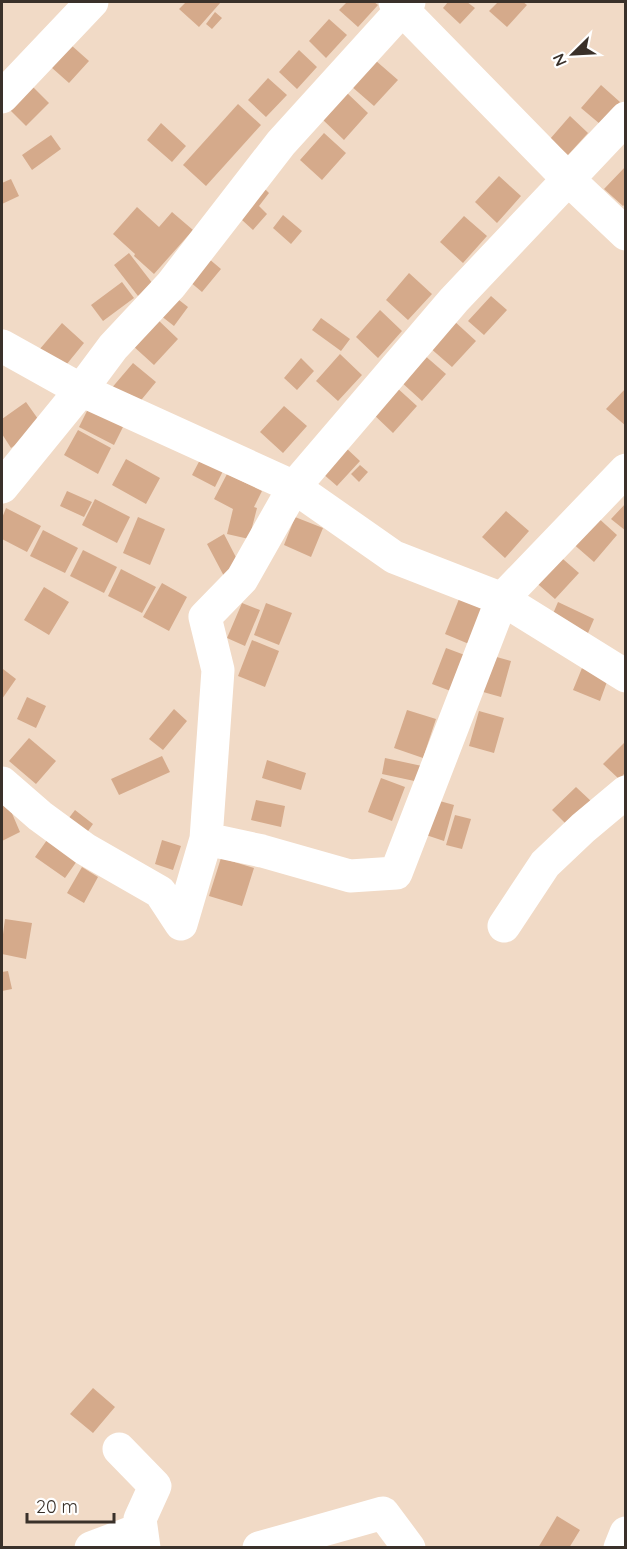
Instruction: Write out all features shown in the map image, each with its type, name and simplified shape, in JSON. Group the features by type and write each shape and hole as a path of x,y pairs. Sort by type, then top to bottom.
{"street":[{"path":"2,96 92,2"},
{"path":"2,487 113,347 171,285 281,143 402,4 568,179 626,234"},
{"path":"2,783 40,816 85,849 160,892 181,924 206,838 218,670 205,617 242,579 294,487 454,300 626,118"},
{"path":"2,346 81,390 294,487 394,557 502,599 626,676"},
{"path":"206,838 350,876 396,873 502,599 626,470"},
{"path":"504,926 545,864 626,792"},
{"path":"91,1548 142,1538 140,1519 155,1486 119,1449"},
{"path":"259,1548 383,1513 409,1548"},
{"path":"620,1548 626,1533"}],"building":[{"path":"186,2 221,2 199,27 179,9"},
{"path":"347,2 374,2 378,5 358,27 339,10"},
{"path":"448,2 467,2 475,8 460,24 443,8"},
{"path":"498,2 523,2 527,5 507,27 489,11"},
{"path":"215,12 222,18 212,29 206,24"},
{"path":"329,19 347,35 326,58 309,41"},
{"path":"71,45 89,61 69,83 51,67"},
{"path":"299,50 317,67 297,89 279,72"},
{"path":"375,60 398,80 374,106 351,86"},
{"path":"268,78 287,95 266,117 248,100"},
{"path":"31,85 49,103 26,126 8,108"},
{"path":"601,85 620,102 600,124 581,108"},
{"path":"346,92 368,113 344,140 322,119"},
{"path":"238,104 261,125 206,186 183,165"},
{"path":"570,116 588,133 568,155 550,139"},
{"path":"161,123 186,146 172,162 147,140"},
{"path":"324,133 346,153 322,180 300,160"},
{"path":"51,135 61,149 32,170 22,155"},
{"path":"626,166 626,203 623,206 604,189"},
{"path":"499,176 521,196 497,223 475,202"},
{"path":"11,179 19,196 2,204 2,183"},
{"path":"256,180 269,193 259,206 267,214 253,230 231,210"},
{"path":"137,207 159,227 172,212 193,230 154,274 113,234"},
{"path":"283,215 302,231 291,244 273,228"},
{"path":"464,216 487,236 463,263 440,242"},
{"path":"129,253 153,284 138,296 114,265"},
{"path":"202,253 221,269 202,292 183,276"},
{"path":"409,273 432,294 408,320 386,300"},
{"path":"122,282 134,298 103,321 91,305"},
{"path":"156,282 188,307 174,326 142,301"},
{"path":"491,296 507,310 484,335 468,321"},
{"path":"380,310 402,331 378,358 356,337"},
{"path":"156,318 178,339 154,365 132,345"},
{"path":"321,318 350,339 341,351 312,330"},
{"path":"453,320 476,341 452,367 429,347"},
{"path":"62,323 84,343 62,370 39,350"},
{"path":"340,354 362,375 338,401 316,381"},
{"path":"423,354 446,374 422,401 400,381"},
{"path":"301,358 314,371 297,390 284,378"},
{"path":"133,363 156,382 133,410 110,390"},
{"path":"395,386 417,406 393,433 371,412"},
{"path":"626,388 626,426 606,409"},
{"path":"92,401 127,419 114,445 79,427"},
{"path":"26,402 43,426 11,448 2,434 2,419"},
{"path":"284,406 307,426 283,453 260,432"},
{"path":"78,430 111,448 98,474 64,455"},
{"path":"345,447 360,461 337,486 322,473"},
{"path":"203,454 226,465 215,487 192,475"},
{"path":"126,459 160,478 146,504 112,485"},
{"path":"360,465 368,472 359,482 351,474"},
{"path":"227,474 262,491 254,507 257,508 249,539 227,534 233,509 214,499"},
{"path":"67,491 92,502 84,517 60,506"},
{"path":"95,499 130,517 117,543 82,525"},
{"path":"626,503 626,531 611,519"},
{"path":"6,508 41,526 27,552 2,539 2,518"},
{"path":"506,511 529,531 505,558 482,537"},
{"path":"595,515 617,535 594,562 571,542"},
{"path":"138,517 165,529 150,565 123,553"},
{"path":"295,517 323,528 311,557 284,545"},
{"path":"43,530 78,548 65,573 30,556"},
{"path":"224,534 242,569 225,578 207,544"},
{"path":"83,550 117,567 104,593 70,576"},
{"path":"556,553 579,573 555,599 532,579"},
{"path":"121,569 156,587 142,613 108,596"},
{"path":"162,583 187,597 169,631 143,617"},
{"path":"44,587 69,602 49,635 24,620"},
{"path":"459,599 483,609 469,644 445,634"},
{"path":"558,602 594,619 588,633 552,616"},
{"path":"242,603 260,610 245,646 227,638"},
{"path":"266,603 292,613 279,645 254,635"},
{"path":"252,640 279,651 265,687 238,676"},
{"path":"446,648 470,657 456,693 432,684"},
{"path":"486,654 511,661 501,697 476,690"},
{"path":"582,668 608,679 600,701 573,690"},
{"path":"3,669 16,679 2,699 2,671"},
{"path":"27,697 46,706 36,728 17,719"},
{"path":"174,709 187,721 163,750 149,739"},
{"path":"407,710 436,719 423,758 394,748"},
{"path":"479,711 504,718 494,753 469,746"},
{"path":"29,738 56,761 36,784 9,761"},
{"path":"626,741 626,772 619,779 603,764"},
{"path":"162,756 170,772 119,795 111,779"},
{"path":"385,758 422,766 419,782 382,774"},
{"path":"267,760 306,773 301,790 262,778"},
{"path":"381,778 405,787 392,821 368,812"},
{"path":"576,787 592,802 568,826 552,810"},
{"path":"5,797 20,832 2,841 2,799"},
{"path":"429,798 454,805 444,841 420,833"},
{"path":"256,800 285,806 281,827 251,820"},
{"path":"75,810 93,824 81,841 62,827"},
{"path":"455,815 471,819 462,849 446,845"},
{"path":"47,840 77,861 65,878 35,857"},
{"path":"162,840 181,846 173,870 155,864"},
{"path":"221,858 254,868 242,906 209,896"},
{"path":"82,867 98,877 84,903 67,893"},
{"path":"5,919 32,923 26,959 2,954"},
{"path":"8,971 12,989 2,991 2,972"},
{"path":"93,1388 115,1407 93,1433 70,1414"},
{"path":"557,1516 580,1530 569,1548 538,1548"}]}
